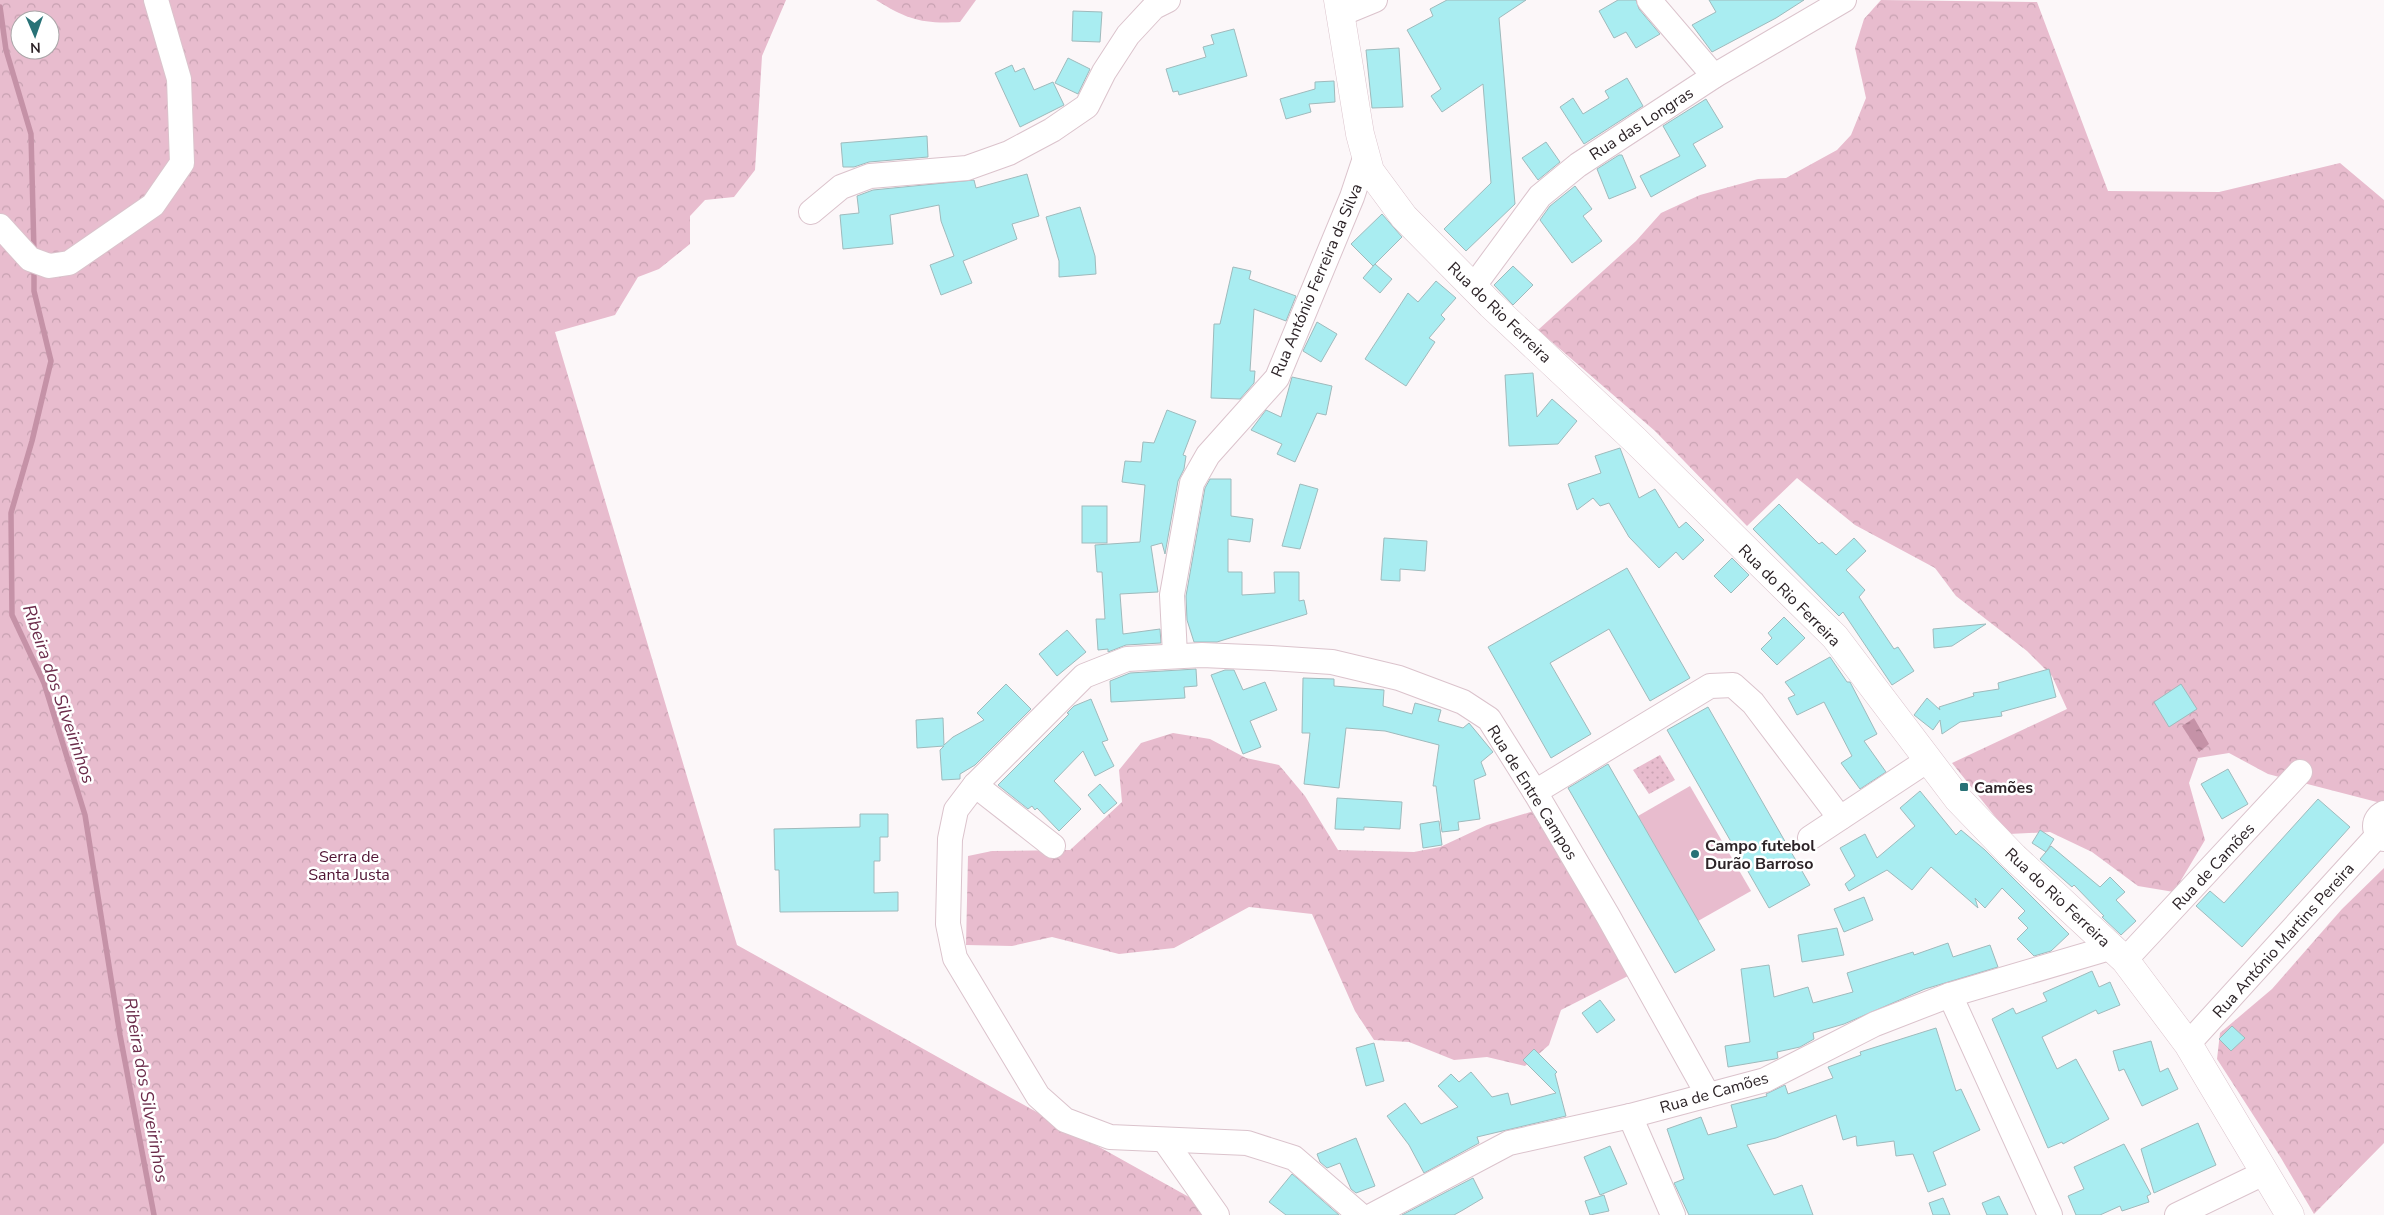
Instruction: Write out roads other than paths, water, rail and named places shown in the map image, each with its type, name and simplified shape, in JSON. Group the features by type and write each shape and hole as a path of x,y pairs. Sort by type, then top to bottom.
{"street":[{"path":"0,226 40,263 69,263 153,205 182,163 179,80 156,0"},
{"path":"811,212 841,187 870,176 967,168 1009,153 1052,130 1087,106 1104,72 1128,35 1154,7 1168,0"},
{"path":"1340,7 1375,0"},
{"path":"1648,0 1714,76"},
{"name":"Rua das Longras","path":"1473,287 1540,196 1578,165 1714,76 1844,0"},
{"name":"Rua do Rio Ferreira","path":"1340,7 1360,134 1370,171 1404,217 1473,287 1635,440 1835,637 1958,798 2014,857 2119,953 2188,1044 2290,1215"},
{"name":"Rua António Ferreira da Silva","path":"1175,655 1172,595 1192,483 1208,456 1277,378 1352,197 1366,155"},
{"path":"1175,655 1127,659 1084,676 975,785 956,810 950,840 948,924 955,958 1038,1096 1065,1120 1110,1137 1164,1141 1247,1143 1294,1158 1360,1215"},
{"name":"Rua de Entre Campos","path":"1175,655 1332,662 1399,678 1464,702 1489,719 1535,792 1612,924 1708,1095"},
{"path":"1535,792 1710,686 1733,685 1753,703 1840,818"},
{"path":"1810,838 1928,760"},
{"name":"Rua de Camões","path":"1374,1215 1509,1143 1630,1116 1765,1080 1874,1024 1950,995 2119,953 2300,772"},
{"path":"975,785 1053,846"},
{"name":"Rua António Martins Pereira","path":"2188,1044 2381,837 2375,823 2384,813"},
{"path":"1950,995 2050,1215"},
{"path":"1630,1116 1673,1215"},
{"path":"1164,1141 1217,1215"},
{"path":"2177,1215 2264,1173"}],"water":[{"path":"2194,718 2209,744 2199,752 2182,726"}],"waterway":[{"name":"Ribeira dos Silveirinhos","path":"0,7 6,50 31,134 34,252"},
{"name":"Ribeira dos Silveirinhos","path":"34,266 34,291 51,361 32,441 11,513 12,615 44,683 85,815 120,1035 154,1215"}],"place":[{"name":"Camões","path":"1964,787"},
{"name":"Campo futebol Durão Barroso","path":"1695,854"}],"park label":[{"name":"Serra de Santa Justa","path":"349,865"}]}
